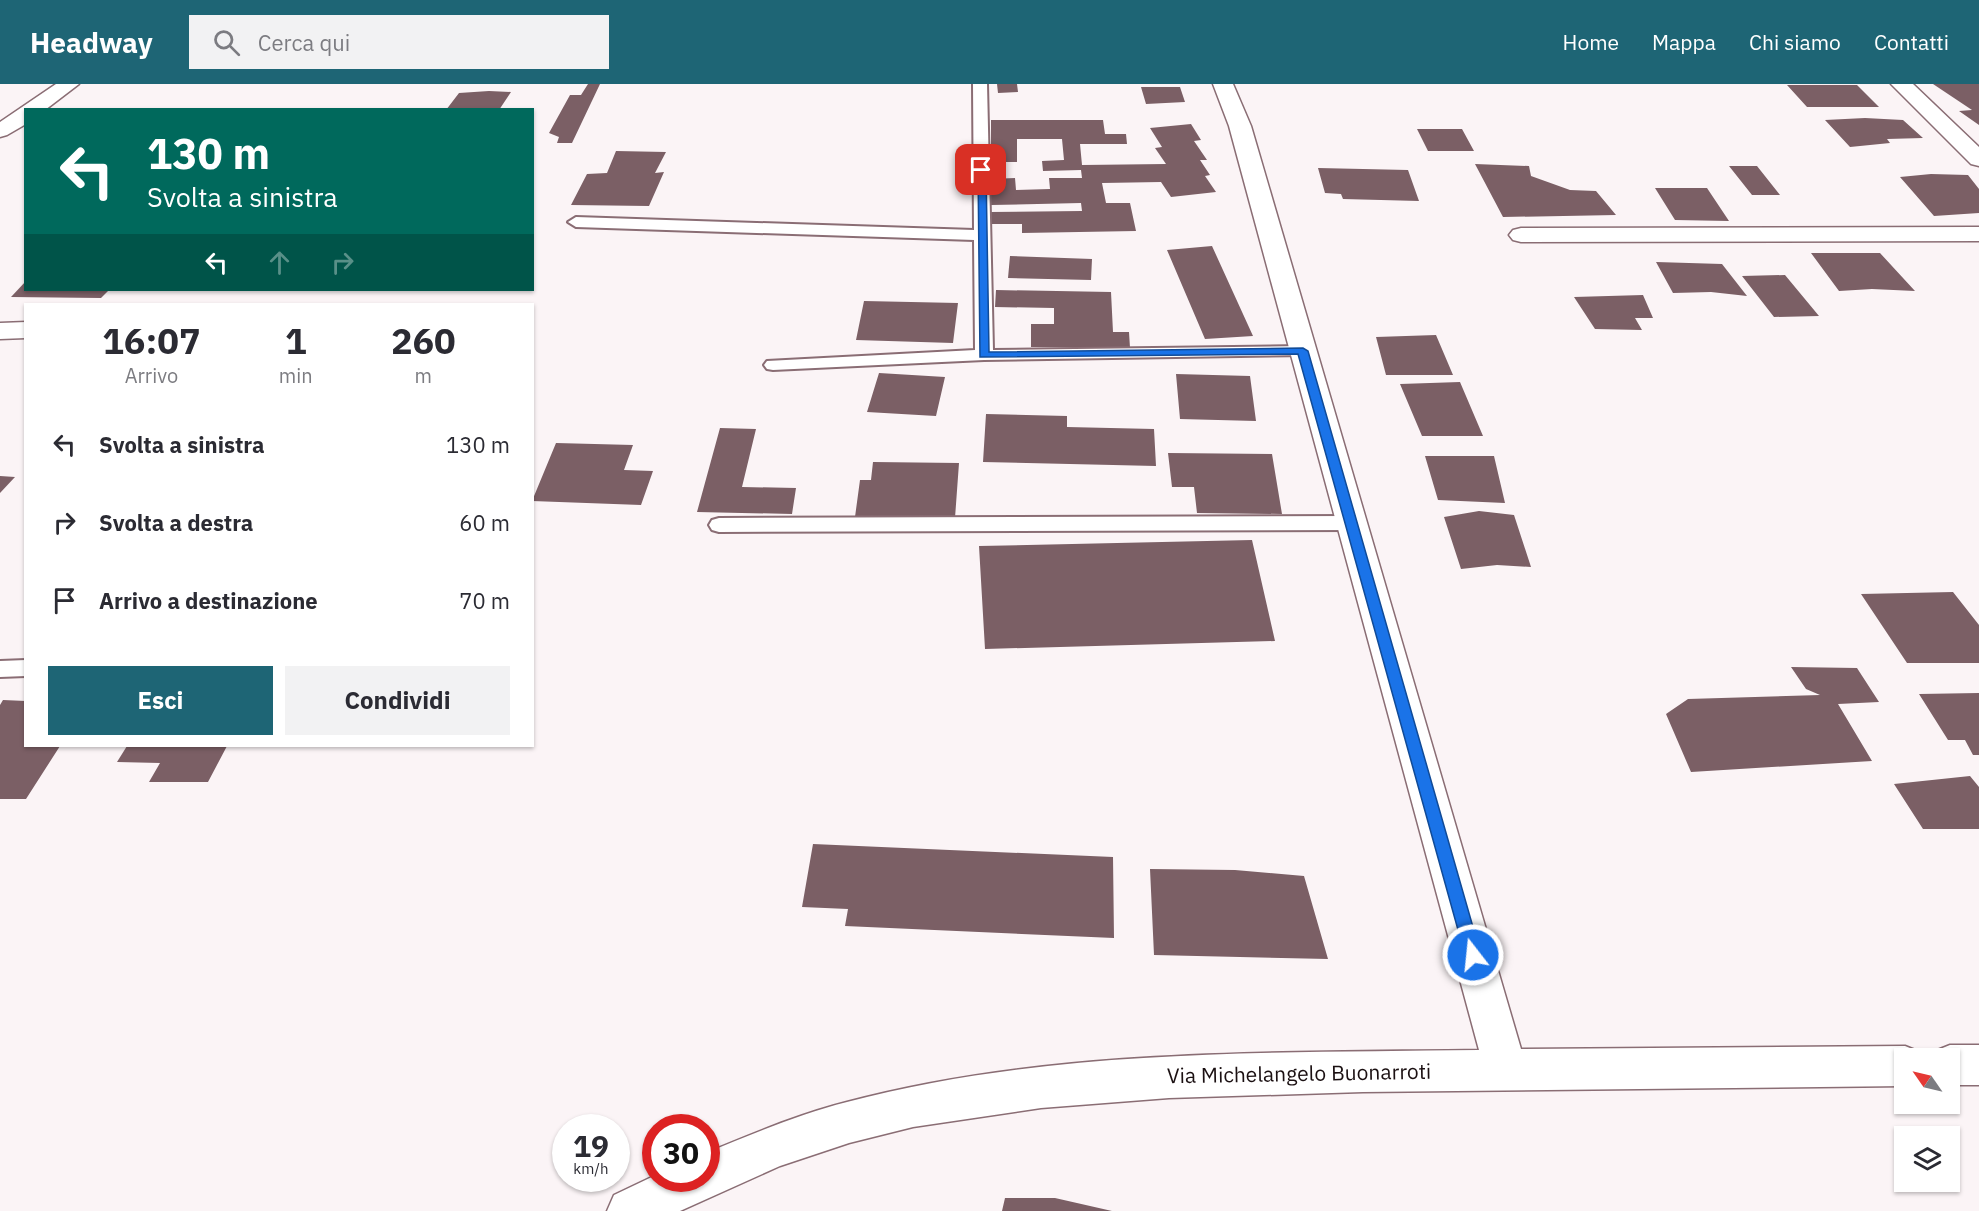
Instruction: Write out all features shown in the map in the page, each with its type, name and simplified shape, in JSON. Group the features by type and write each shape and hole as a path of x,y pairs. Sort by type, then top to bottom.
{"street":[{"path":"35,108 69,84"},
{"path":"1223,84 1240,126 1505,1069"},
{"path":"1901,84 1979,159"},
{"path":"1521,235 1979,234"},
{"path":"0,330 24,330"},
{"path":"1960,1065 1979,1065"},
{"name":"Via Michelangelo Buonarroti","path":"720,1169 848,1122 917,1106 1036,1087 1154,1078 1505,1069 1894,1066"},
{"path":"630,1211 670,1192"}],"lane":[{"path":"980,84 984,355"},
{"path":"576,222 982,234"},
{"path":"773,365 984,355 1303,351"},
{"path":"719,525 1352,523"},
{"path":"0,669 24,668"}],"building":[{"path":"588,84 600,84 572,143 557,143 559,137 549,133 570,95 581,95"},
{"path":"997,84 1017,84 1018,92 998,93"},
{"path":"1933,84 1979,84 1979,125 1959,111 1972,110"},
{"path":"1787,85 1857,85 1879,107 1807,107"},
{"path":"1141,87 1180,87 1185,102 1146,104"},
{"path":"511,92 500,108 448,108 459,93"},
{"path":"1865,118 1903,120 1923,138 1887,139 1890,143 1850,147 1825,120"},
{"path":"991,120 1103,120 1105,134 1126,134 1127,144 1080,144 1082,165 1166,164 1155,148 1162,147 1150,128 1191,124 1201,140 1194,141 1207,160 1200,160 1210,175 1205,176 1216,192 1171,197 1161,182 1102,183 1106,203 1130,203 1136,231 1022,233 1022,224 990,224 990,212 1082,211 1081,203 991,205 990,179 1015,178 1016,190 1050,189 1049,178 1082,178 1081,170 1043,171 1042,161 1064,160 1062,139 1017,139 1017,162 991,162"},
{"path":"1417,129 1462,129 1474,151 1428,151"},
{"path":"616,151 666,152 655,173 664,172 649,206 571,205 587,174 607,173"},
{"path":"1475,164 1529,166 1531,176 1570,190 1596,191 1616,215 1503,217"},
{"path":"1729,166 1757,166 1780,195 1752,195"},
{"path":"1318,168 1408,170 1419,201 1343,199 1341,194 1325,193"},
{"path":"1931,174 1968,175 1979,189 1979,213 1934,216 1900,177"},
{"path":"1655,188 1707,188 1729,221 1675,220"},
{"path":"1212,246 1253,336 1205,339 1167,250"},
{"path":"1811,253 1880,253 1915,291 1872,289 1839,291"},
{"path":"1010,256 1092,259 1091,280 1008,278"},
{"path":"1656,262 1722,264 1747,296 1711,292 1673,293"},
{"path":"1785,275 1819,316 1774,317 1742,276"},
{"path":"24,283 24,291 108,291 101,298 11,297"},
{"path":"996,290 1111,292 1113,332 1129,332 1130,348 1031,347 1031,324 1054,324 1054,308 995,307"},
{"path":"1643,295 1653,318 1635,318 1642,330 1595,329 1574,297"},
{"path":"864,301 958,303 953,343 856,340"},
{"path":"1436,335 1453,375 1386,375 1376,337"},
{"path":"879,373 945,377 936,416 867,412"},
{"path":"1176,374 1250,376 1256,421 1180,419"},
{"path":"1460,382 1483,436 1422,436 1400,384"},
{"path":"986,414 1067,416 1067,427 1154,429 1156,466 983,462"},
{"path":"720,428 756,429 742,487 796,488 792,514 697,512"},
{"path":"556,443 633,445 624,470 653,471 641,505 534,501"},
{"path":"1168,453 1272,454 1282,514 1197,513 1194,487 1172,487"},
{"path":"1425,456 1494,456 1505,503 1438,500"},
{"path":"873,462 959,463 955,518 855,517 860,480 871,480"},
{"path":"0,476 15,477 0,493"},
{"path":"1479,511 1514,515 1531,567 1497,565 1461,569 1444,517"},
{"path":"1252,540 1275,641 985,649 979,546"},
{"path":"1953,592 1979,625 1979,663 1907,663 1861,594"},
{"path":"1791,667 1857,668 1879,702 1838,704 1872,761 1691,772 1666,714 1688,699 1820,695 1806,689"},
{"path":"1979,693 1979,755 1973,755 1965,740 1948,740 1919,694"},
{"path":"3,700 24,701 24,747 59,747 26,799 0,799 0,705"},
{"path":"126,747 226,747 208,782 149,782 160,763 117,762"},
{"path":"1970,776 1979,787 1979,829 1923,829 1894,784"},
{"path":"813,844 1113,857 1114,938 845,926 848,909 802,907"},
{"path":"1150,869 1235,870 1304,876 1328,959 1154,955"},
{"path":"1005,1198 1055,1198 1112,1211 1002,1211"}],"route":[{"path":"981,170 984,355 1303,351 1473,955"}]}
